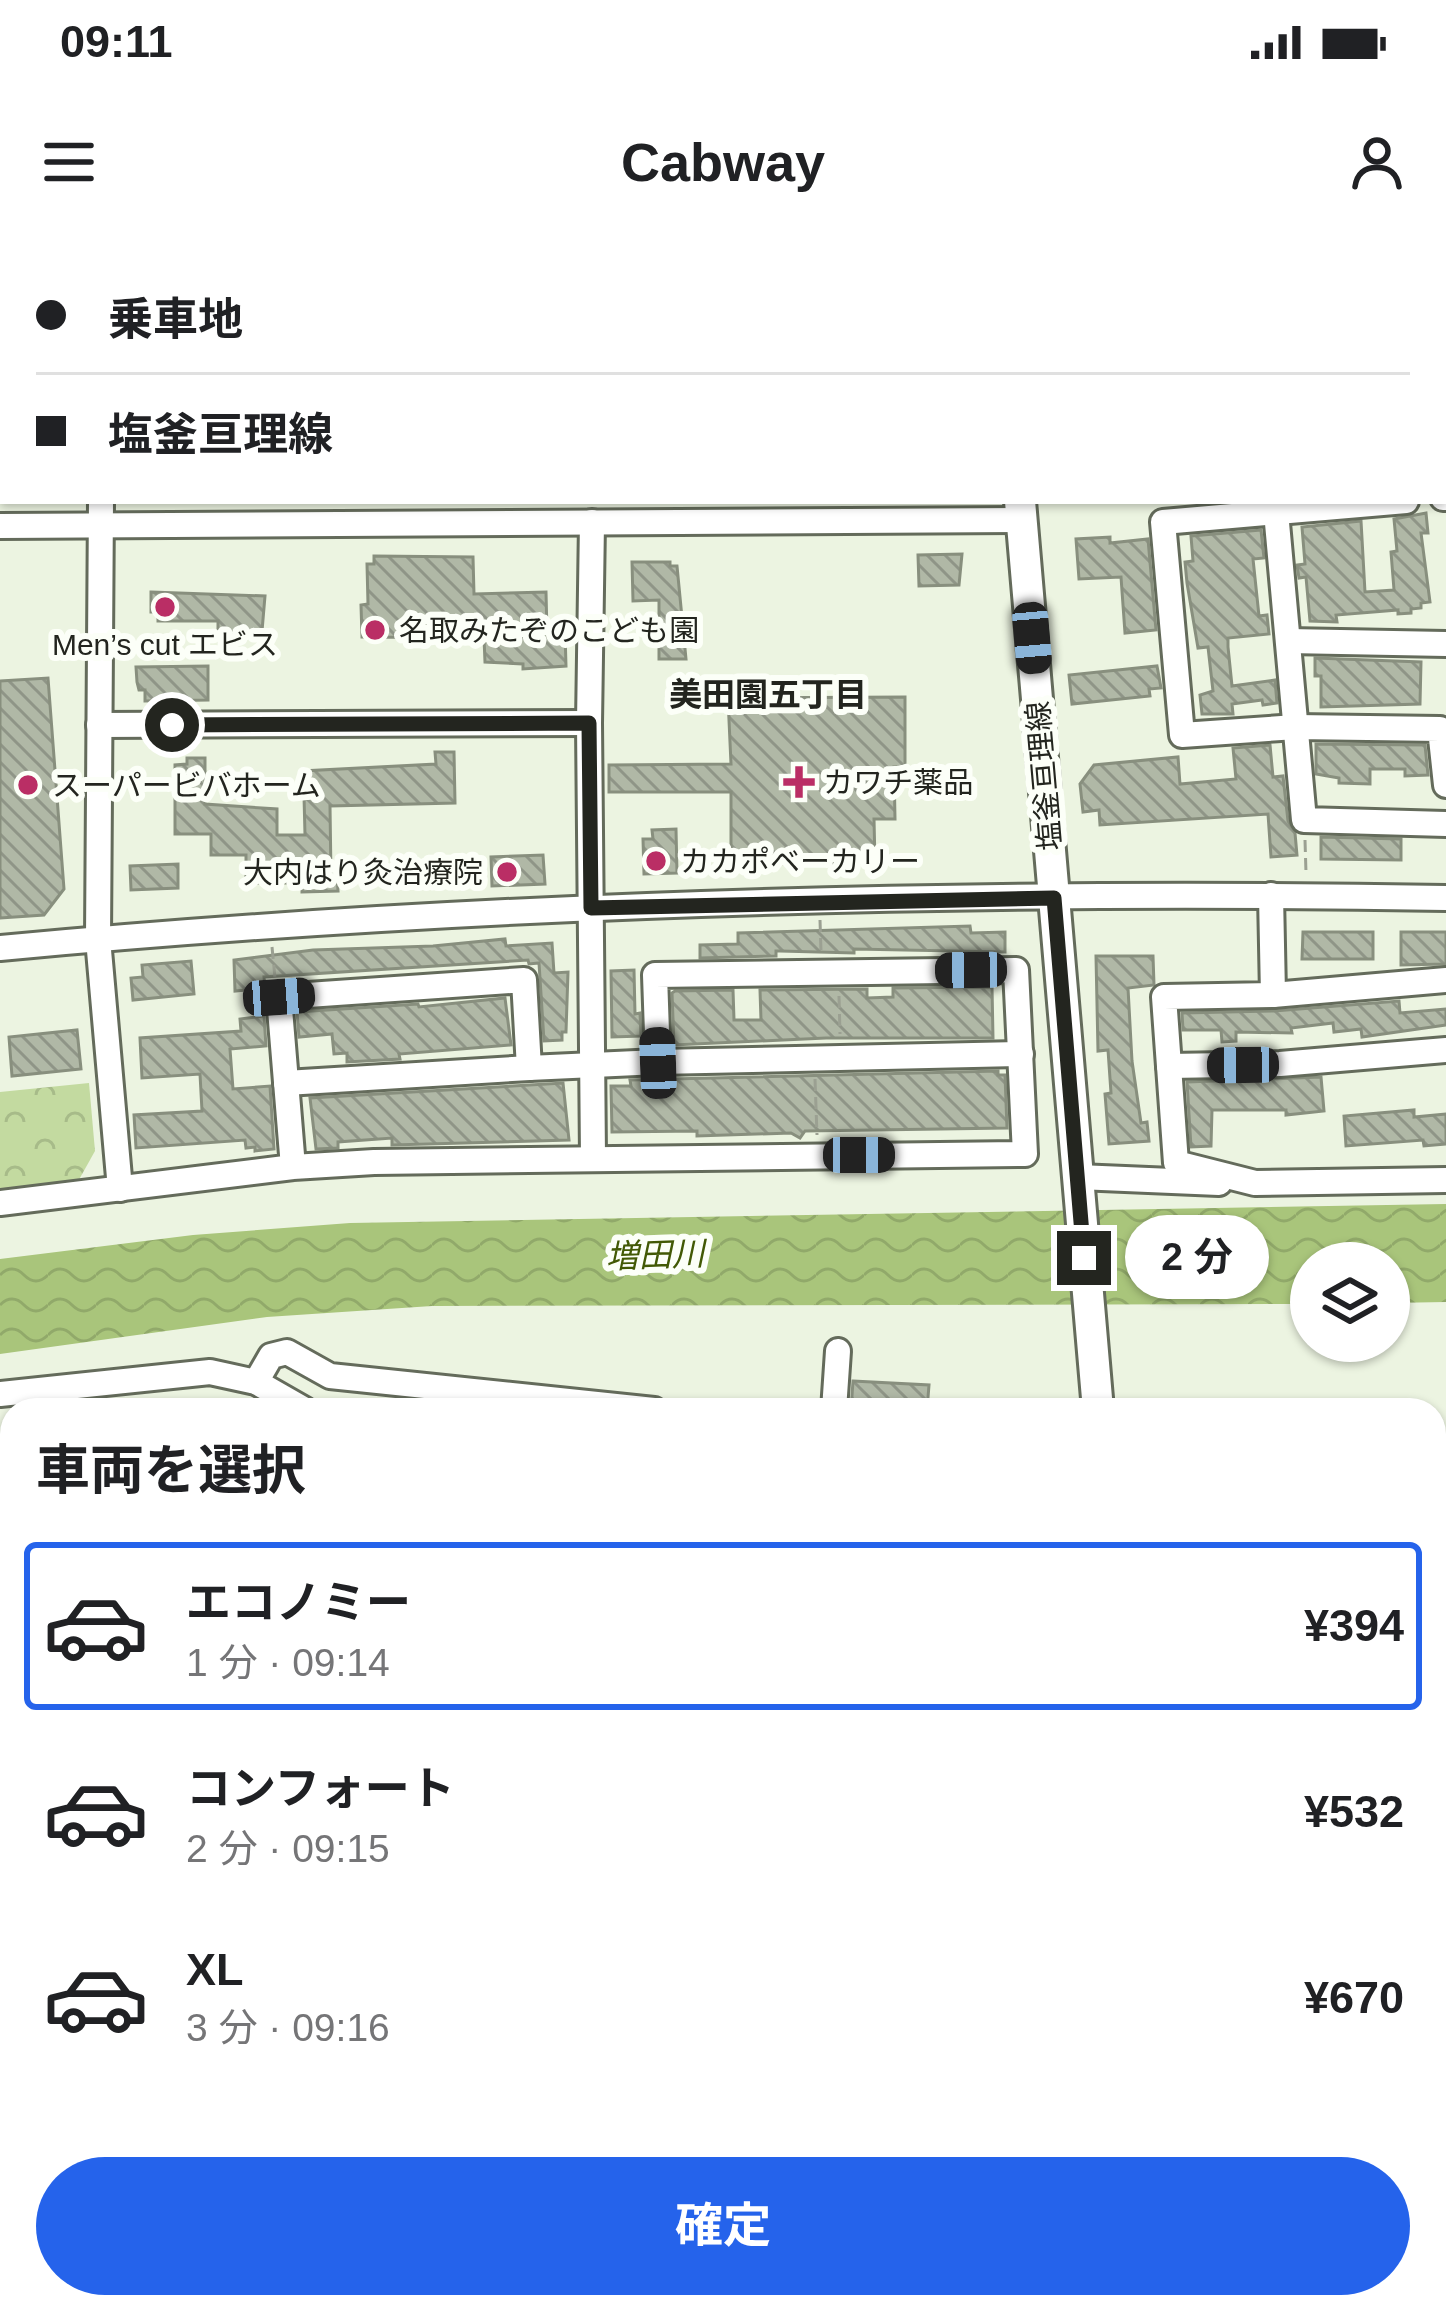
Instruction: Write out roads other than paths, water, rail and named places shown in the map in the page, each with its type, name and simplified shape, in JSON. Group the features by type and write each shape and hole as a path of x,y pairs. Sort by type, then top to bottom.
{"main road":[{"name":"塩釜亘理線","path":"1021,510 1097,1398"}],"street":[{"path":"1324,505 1163,522 1182,735 1296,727 1440,729 1446,784"},
{"path":"0,526 101,513 266,512 592,522 1021,510"},
{"path":"1276,512 1304,820 1446,824"},
{"path":"101,513 98,939 120,1189"},
{"path":"592,522 593,1157"},
{"path":"1288,641 1446,644"},
{"path":"99,725 589,723"},
{"path":"1270,895 1273,995"},
{"path":"0,948 591,908 1270,895 1446,898"},
{"path":"0,1203 374,1162 1025,1154 1016,970 655,976 658,1063"},
{"path":"293,1168 279,997 524,980 529,1068"},
{"path":"1255,1183 1176,1163 1164,997 1273,995 1446,980"},
{"path":"1168,1066 1280,1064 1446,1050"},
{"path":"286,1083 593,1064 1021,1054"},
{"path":"1078,1181 1446,1180"},
{"path":"834,1398 838,1351"},
{"path":"256,1382 271,1356 287,1352 330,1376 540,1398"},
{"path":"0,1394 210,1372 256,1382 284,1398"}],"water":[{"name":"増田川","path":"1446,1204 1446,1302 1410,1303 1410,1242 1290,1242 1290,1304 432,1306 267,1317 0,1354 0,1259 193,1235 350,1223"}],"place":[{"name":"Men’s cut エビス","path":"165,607"},
{"name":"名取みたぞのこども園","path":"375,630"},
{"name":"カワチ薬品","path":"799,782"},
{"name":"スーパービバホーム","path":"28,785"},
{"name":"カカポベーカリー","path":"656,861"},
{"name":"大内はり灸治療院","path":"507,872"}],"district":[{"name":"美田園五丁目","path":"768,694"}]}
